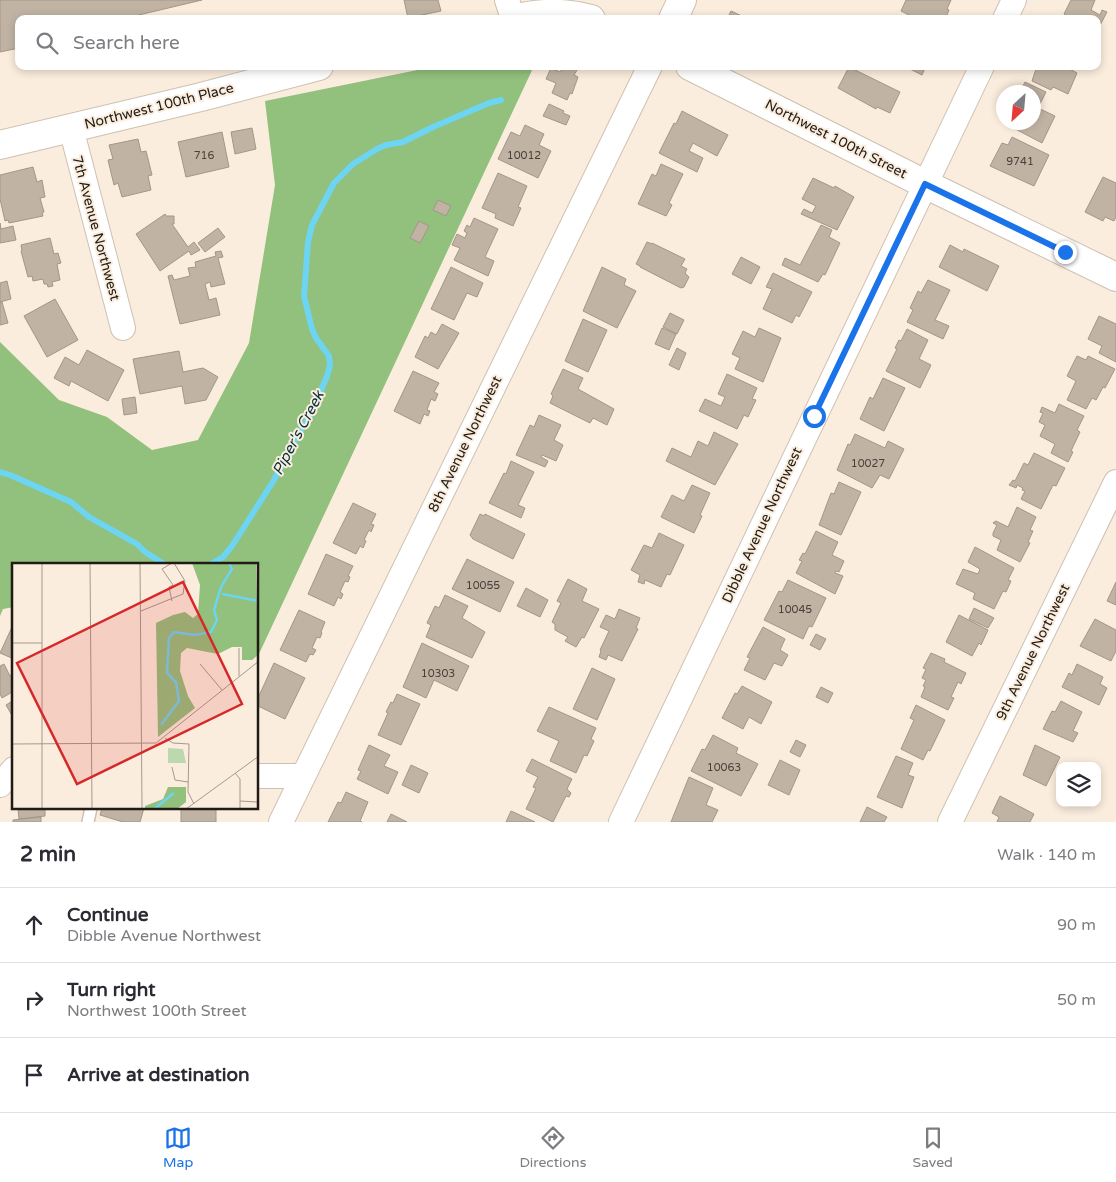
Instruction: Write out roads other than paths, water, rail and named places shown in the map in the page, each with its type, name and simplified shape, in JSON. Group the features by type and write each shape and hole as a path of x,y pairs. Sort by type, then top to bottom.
{"main road":[{"path":"675,15 682,0"},
{"path":"530,15 554,13 574,15"},
{"name":"Northwest 100th Place","path":"0,145 201,97 303,70"},
{"name":"Northwest 100th Street","path":"698,70 1116,277"}],"street":[{"path":"508,0 513,15"},
{"path":"1007,15 1014,0"},
{"name":"8th Avenue Northwest","path":"281,822 648,70"},
{"name":"Dibble Avenue Northwest","path":"621,822 980,70"},
{"name":"7th Avenue Northwest","path":"71,128 123,328"},
{"name":"9th Avenue Northwest","path":"950,822 1116,482"},
{"path":"0,785 12,771"},
{"path":"259,776 303,776"}],"waterway":[{"name":"Piper's Creek","path":"213,563 223,557 232,546 274,480 312,412 327,376 330,366 329,356 312,329 304,296 308,242 312,225 334,183 353,164 377,149 386,145 403,142 433,127 489,103 501,100"},
{"name":"Piper's Creek","path":"0,472 71,502 89,517 137,544 145,552 162,563"}]}
